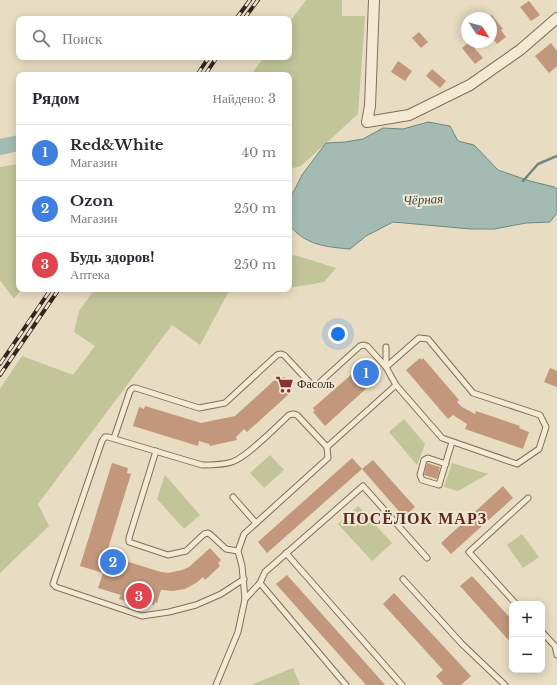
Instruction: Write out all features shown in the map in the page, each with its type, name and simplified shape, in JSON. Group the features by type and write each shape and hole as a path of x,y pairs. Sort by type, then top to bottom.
{"street":[{"path":"374,0 370,106 367,122 408,115 470,85 520,50 557,18"}],"lane":[{"path":"114,438 130,391 133,388 199,408 225,403 277,355 281,354 284,356 311,384 314,385 318,384 364,344 386,367 396,385 442,438 517,464 539,449 546,427 540,416 473,393 428,339 419,338 386,367"},
{"path":"386,346 386,367"},
{"path":"327,446 396,385"},
{"path":"216,685 238,632 245,599 244,579 238,550 244,534 328,458 327,446 298,416 293,414 289,415 241,458 232,463 214,466 202,465 114,438 105,437 102,441 53,584 56,587 142,616 169,612 196,604 221,594 244,579"},
{"path":"446,464 428,458 424,460 420,475 422,480 439,485 446,464 452,442"},
{"path":"156,451 129,542 168,555 186,551 204,534 208,534 226,549 238,550"},
{"path":"245,599 260,583 265,572 363,486 427,558"},
{"path":"233,497 256,523"},
{"path":"513,601 469,552 528,498"},
{"path":"286,553 402,685"},
{"path":"403,579 462,644 505,685"},
{"path":"260,583 346,685"},
{"path":"545,635 556,645 557,655"}],"green space":[{"path":"306,0 342,0 342,16 365,16 358,114 301,166 292,168 292,72 253,72 262,60 292,60 292,19"},
{"path":"16,164 16,292 19,292 14,299 0,280 0,167"},
{"path":"292,255 336,268 324,282 292,287"},
{"path":"93,292 228,292 200,345 172,325 38,504 49,526 0,573 0,389 22,356 73,375 95,346 74,332 79,311"},
{"path":"404,419 425,444 417,465 389,432"},
{"path":"270,455 284,470 264,488 250,473"},
{"path":"452,463 488,474 458,491 444,487"},
{"path":"165,475 200,515 184,529 157,499"},
{"path":"358,506 392,543 372,561 338,524"},
{"path":"522,534 539,557 523,568 507,545"},
{"path":"293,668 300,685 251,685"}],"water":[{"path":"428,122 450,126 458,141 474,145 498,170 557,189 557,213 550,222 526,223 494,229 471,229 393,222 366,236 350,249 316,244 295,231 292,228 292,193 302,175 326,143 363,139 383,128 403,129"}],"building":[{"path":"529,1 540,15 531,21 520,7"},
{"path":"497,22 503,29 501,30 506,37 497,44"},
{"path":"419,32 428,42 421,48 412,38"},
{"path":"551,43 557,51 557,66 549,73 535,56"},
{"path":"462,48 474,48 483,58 475,64"},
{"path":"398,61 412,71 405,81 391,72"},
{"path":"432,69 446,81 440,88 426,76"},
{"path":"420,358 421,360 423,358 459,400 457,402 462,407 475,414 476,411 520,426 519,428 529,432 523,449 465,429 467,424 453,415 448,419 406,370"},
{"path":"360,367 363,371 365,369 374,379 368,384 370,385 325,426 313,412 315,411 313,408"},
{"path":"550,368 557,371 557,387 544,382"},
{"path":"279,376 282,378 284,377 293,387 287,392 289,394 247,432 244,429 236,437 237,440 210,446 209,444 199,441 198,446 133,426 139,407 144,409 145,406 201,423 235,416"},
{"path":"352,458 362,469 267,553 258,542"},
{"path":"373,460 415,507 404,517 362,469"},
{"path":"112,463 128,468 127,473 131,474 106,555 168,573 189,567 210,548 221,560 218,563 220,566 205,580 203,577 185,589 173,591 161,590 157,603 155,602 154,605 134,599 133,603 119,599 121,595 98,588 103,573 80,566"},
{"path":"427,463 440,467 437,479 424,475"},
{"path":"503,486 513,498 451,554 441,543"},
{"path":"287,575 385,685 366,685 276,584"},
{"path":"472,576 509,617 509,641 460,586"},
{"path":"394,593 471,676 461,685 444,685 436,676 443,670 383,604"}],"waterway":[{"name":"Чёрная","path":"0,147 16,144"},
{"path":"523,181 538,164 557,156"}],"railway":[{"path":"238,16 250,0"},
{"path":"246,16 258,0"},
{"path":"199,72 207,60"},
{"path":"207,72 215,60"},
{"path":"0,364 49,292"},
{"path":"0,375 57,292"}],"place":[{"name":"Red&White","path":"366,373"},
{"name":"Фасоль","path":"284,384"},
{"name":"Ozon","path":"113,562"},
{"name":"Будь здоров!","path":"139,596"}],"district":[{"name":"ПОСЁЛОК МАРЗ","path":"415,518"}]}
